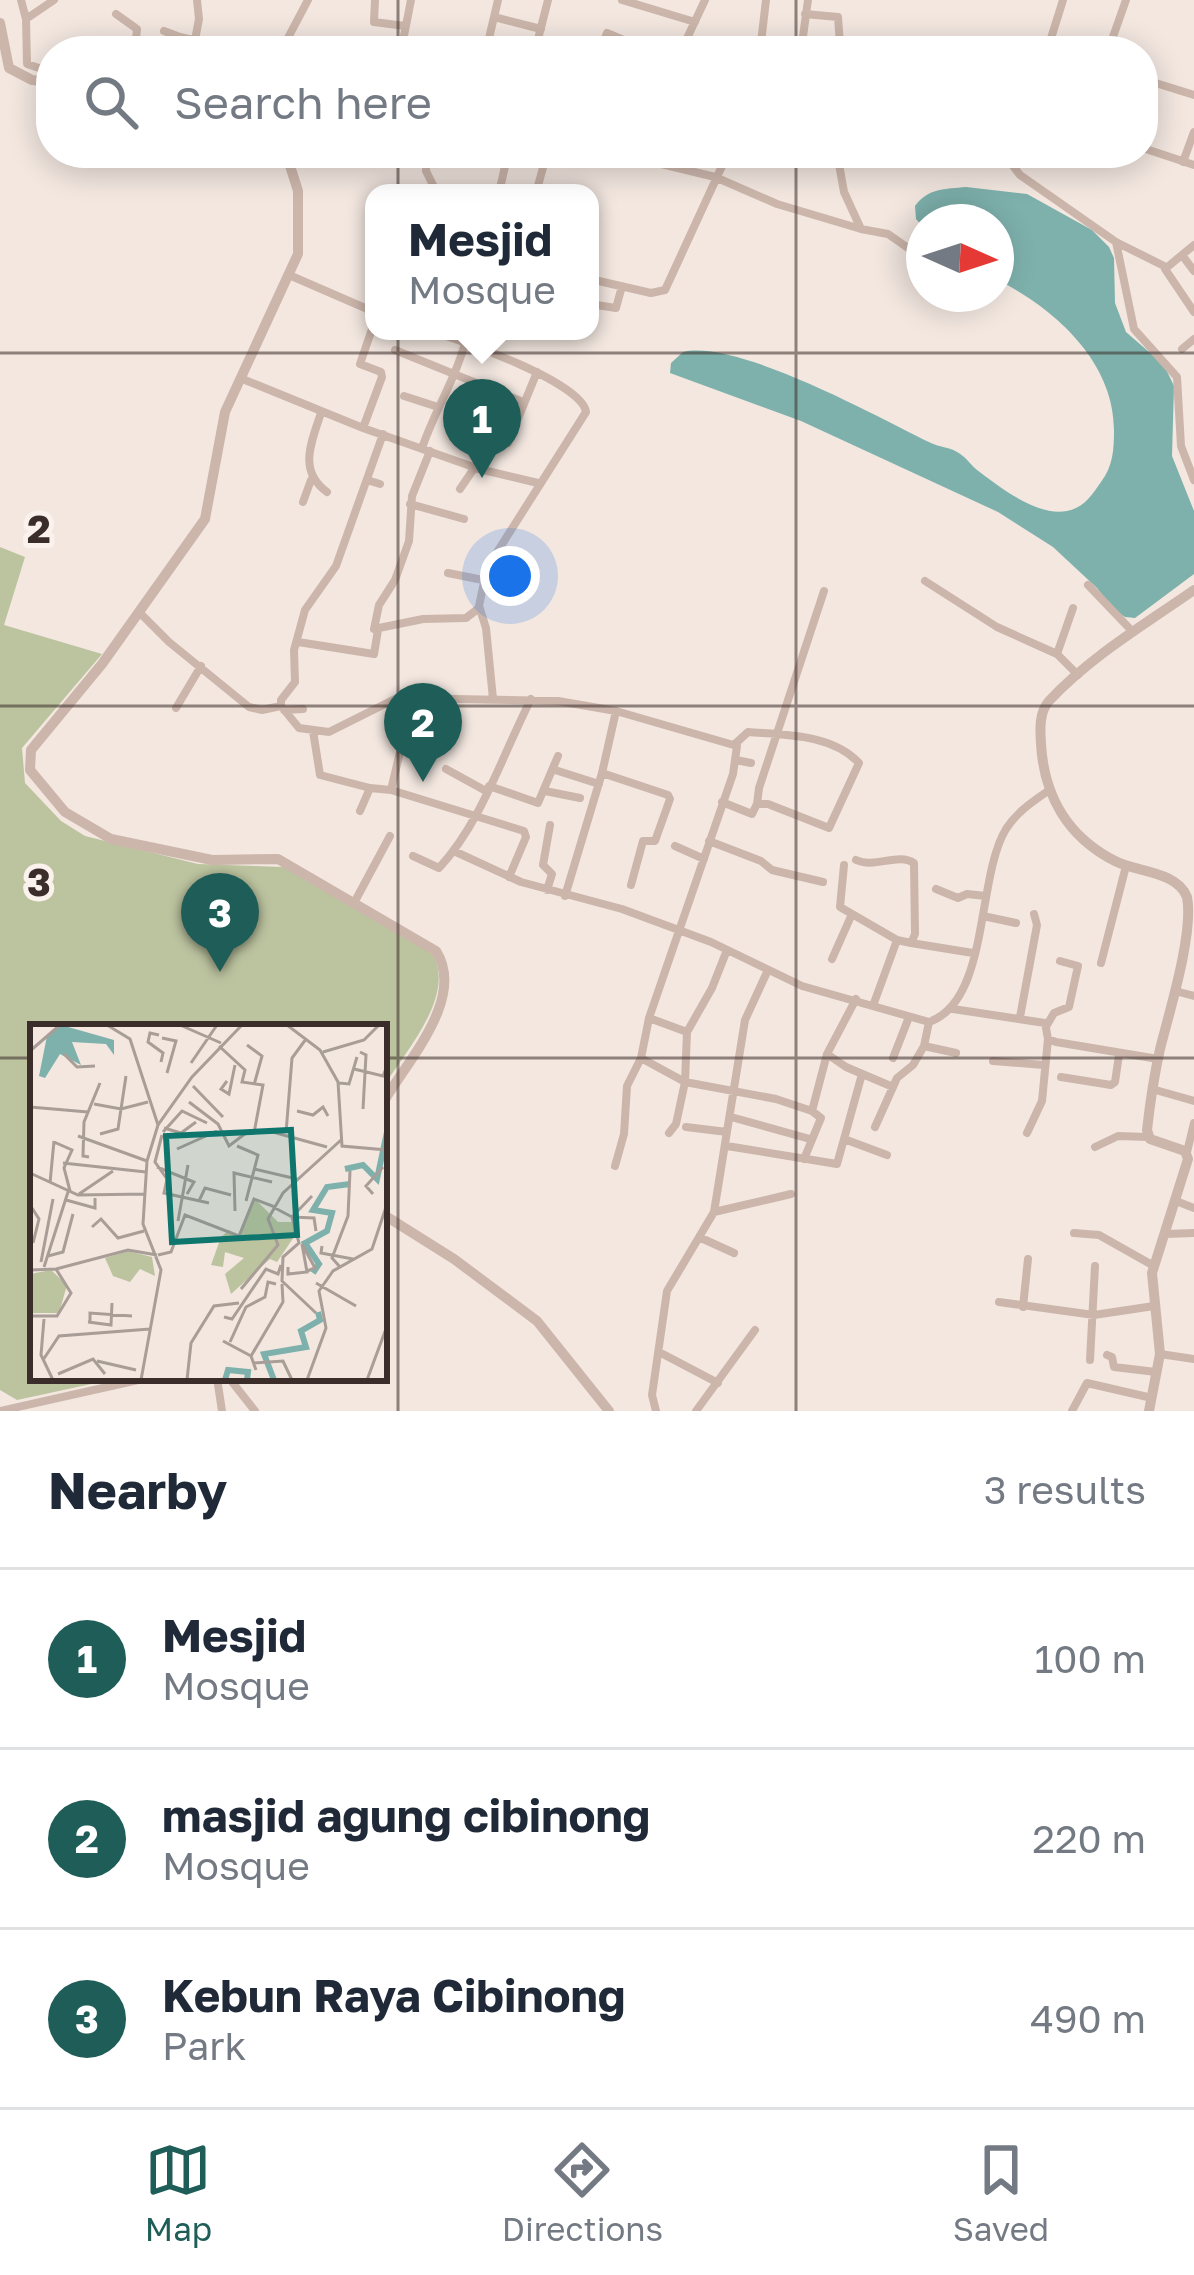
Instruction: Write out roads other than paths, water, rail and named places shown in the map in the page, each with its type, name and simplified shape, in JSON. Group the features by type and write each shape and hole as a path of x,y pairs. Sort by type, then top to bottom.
{"street":[{"path":"21,0 27,64 36,67"},
{"path":"26,19 54,0"},
{"path":"196,36 197,0"},
{"path":"289,36 308,0"},
{"path":"375,0 374,22 405,26"},
{"path":"403,36 411,0"},
{"path":"490,36 498,0"},
{"path":"539,36 548,0"},
{"path":"624,0 695,22"},
{"path":"688,36 705,0"},
{"path":"762,36 766,0"},
{"path":"803,36 808,0"},
{"path":"1051,36 1063,0"},
{"path":"1113,36 1126,0"},
{"path":"116,14 137,29 136,36"},
{"path":"806,14 837,17 840,36"},
{"path":"494,17 541,28"},
{"path":"0,23 9,68 36,80"},
{"path":"164,31 178,36"},
{"path":"1158,84 1194,94"},
{"path":"1183,162 1194,132"},
{"path":"1158,153 1194,165"},
{"path":"291,168 298,191 301,236 290,275 239,377 220,428 206,519 102,664 31,750 30,770 65,812 111,839 212,860 274,858 436,951 446,972 438,1010 387,1096"},
{"path":"687,168 778,204 888,234 906,247"},
{"path":"599,281 657,293 665,290 720,168"},
{"path":"838,168 842,189 861,229"},
{"path":"1015,168 1116,242 1166,267 1194,312"},
{"path":"1116,242 1134,329 1171,367 1179,394 1184,457 1194,480"},
{"path":"1166,267 1194,245"},
{"path":"1183,255 1194,271"},
{"path":"290,275 365,308"},
{"path":"599,305 616,308 622,286"},
{"path":"1182,349 1194,339"},
{"path":"363,428 382,377 381,372 360,364 368,340"},
{"path":"298,642 374,654 378,631 373,623 409,541 410,505 438,406 446,399 466,340"},
{"path":"378,631 423,619 476,614 487,568 586,408 579,397 537,372 478,350 470,340"},
{"path":"395,350 524,402"},
{"path":"508,443 537,372"},
{"path":"239,377 363,428 475,467 538,483"},
{"path":"1179,394 1194,403"},
{"path":"404,397 438,406"},
{"path":"303,502 321,412"},
{"path":"282,708 297,674 294,653 305,610 336,566 382,434"},
{"path":"1184,457 1194,466"},
{"path":"460,489 475,467"},
{"path":"311,480 327,492"},
{"path":"368,480 380,484"},
{"path":"410,505 464,519"},
{"path":"448,574 484,580"},
{"path":"925,581 997,627 1057,654 1078,676"},
{"path":"1088,585 1132,631"},
{"path":"1148,1137 1158,1059 1179,992 1186,896 1157,874 1126,866 1100,852 1073,830 1048,791 1040,734 1048,702 1132,631 1194,590"},
{"path":"722,802 751,814 757,804 824,591"},
{"path":"479,606 486,628 493,699"},
{"path":"1057,654 1072,608"},
{"path":"138,611 249,707 303,710"},
{"path":"176,708 201,666"},
{"path":"391,790 413,697"},
{"path":"282,708 295,725 313,731 338,730 394,699 531,699 616,711 735,745"},
{"path":"413,856 439,868 456,852 531,699"},
{"path":"565,896 616,711"},
{"path":"313,731 320,775 391,790 526,832 509,877"},
{"path":"614,1166 624,1134 627,1086 641,1058 649,1018 736,760 735,745 748,732 779,733 815,739 856,758 859,765 833,827 825,829 793,812 757,804"},
{"path":"446,769 463,780 536,804 558,756"},
{"path":"736,760 751,764"},
{"path":"554,770 599,784"},
{"path":"602,773 670,799 656,841 644,839 632,885"},
{"path":"360,811 370,788"},
{"path":"545,791 580,799"},
{"path":"953,1009 1005,830 1025,806 1048,791"},
{"path":"547,890 552,874 542,860 550,825"},
{"path":"354,903 390,836"},
{"path":"709,841 772,870 823,882"},
{"path":"675,846 704,859"},
{"path":"456,852 509,877 680,931 806,987 929,1022 953,1009 1047,1025"},
{"path":"856,860 869,865 912,860 916,908 911,943"},
{"path":"844,865 840,904 852,914 897,940 973,953"},
{"path":"1101,963 1126,866"},
{"path":"936,889 958,898 986,896"},
{"path":"832,958 852,914"},
{"path":"1020,1017 1037,925 1034,914"},
{"path":"983,916 1016,923"},
{"path":"874,1003 897,940"},
{"path":"669,1133 678,1119 685,1082 687,1032 728,950"},
{"path":"1028,1132 1042,1101 1047,1025 1054,1013 1069,1007 1078,966 1060,961"},
{"path":"656,1411 652,1395 667,1291 715,1212 745,1020 768,970"},
{"path":"1179,992 1194,996"},
{"path":"812,1111 827,1054 856,1000"},
{"path":"893,1058 909,1017"},
{"path":"649,1018 687,1032"},
{"path":"875,1127 893,1087 924,1046 929,1022"},
{"path":"1048,1039 1158,1059"},
{"path":"924,1046 956,1053"},
{"path":"827,1054 893,1087"},
{"path":"1061,1078 1111,1084 1119,1055"},
{"path":"641,1058 685,1082 812,1111 821,1118 804,1159"},
{"path":"993,1061 1044,1065"},
{"path":"727,1146 837,1164 862,1074"},
{"path":"1152,1089 1194,1101"},
{"path":"730,1117 810,1138"},
{"path":"1072,1411 1087,1383 1150,1404 1160,1354 1151,1281 1194,1123"},
{"path":"686,1127 728,1132"},
{"path":"1095,1147 1118,1136 1148,1137 1187,1153"},
{"path":"844,1139 886,1155"},
{"path":"715,1212 791,1194"},
{"path":"1176,1201 1194,1208"},
{"path":"387,1217 454,1259 537,1321 609,1411"},
{"path":"1074,1233 1099,1235 1154,1266"},
{"path":"1166,1234 1194,1233"},
{"path":"701,1238 734,1253"},
{"path":"1023,1307 1028,1259"},
{"path":"1090,1360 1095,1266"},
{"path":"999,1302 1094,1315 1154,1306"},
{"path":"696,1411 755,1330"},
{"path":"658,1352 718,1383"},
{"path":"1160,1354 1194,1359"},
{"path":"1107,1355 1114,1366 1156,1372"},
{"path":"3,1408 133,1381"},
{"path":"217,1381 222,1411"},
{"path":"232,1381 255,1411"}],"water":[{"path":"966,187 1027,194 1092,230 1114,258 1115,303 1126,332 1164,365 1174,386 1172,456 1194,511 1194,574 1135,618 1113,609 1053,547 998,512 801,421 670,373 671,363 683,352 707,351 771,368 954,450 1031,505 1055,512 1078,507 1101,482 1112,457 1114,430 1104,381 1059,321 1014,289 1014,204 917,204 938,190"}],"place":[{"name":"Mesjid","path":"482,478"},
{"name":"masjid agung cibinong","path":"423,782"},
{"name":"Kebun Raya Cibinong","path":"220,972"}]}
